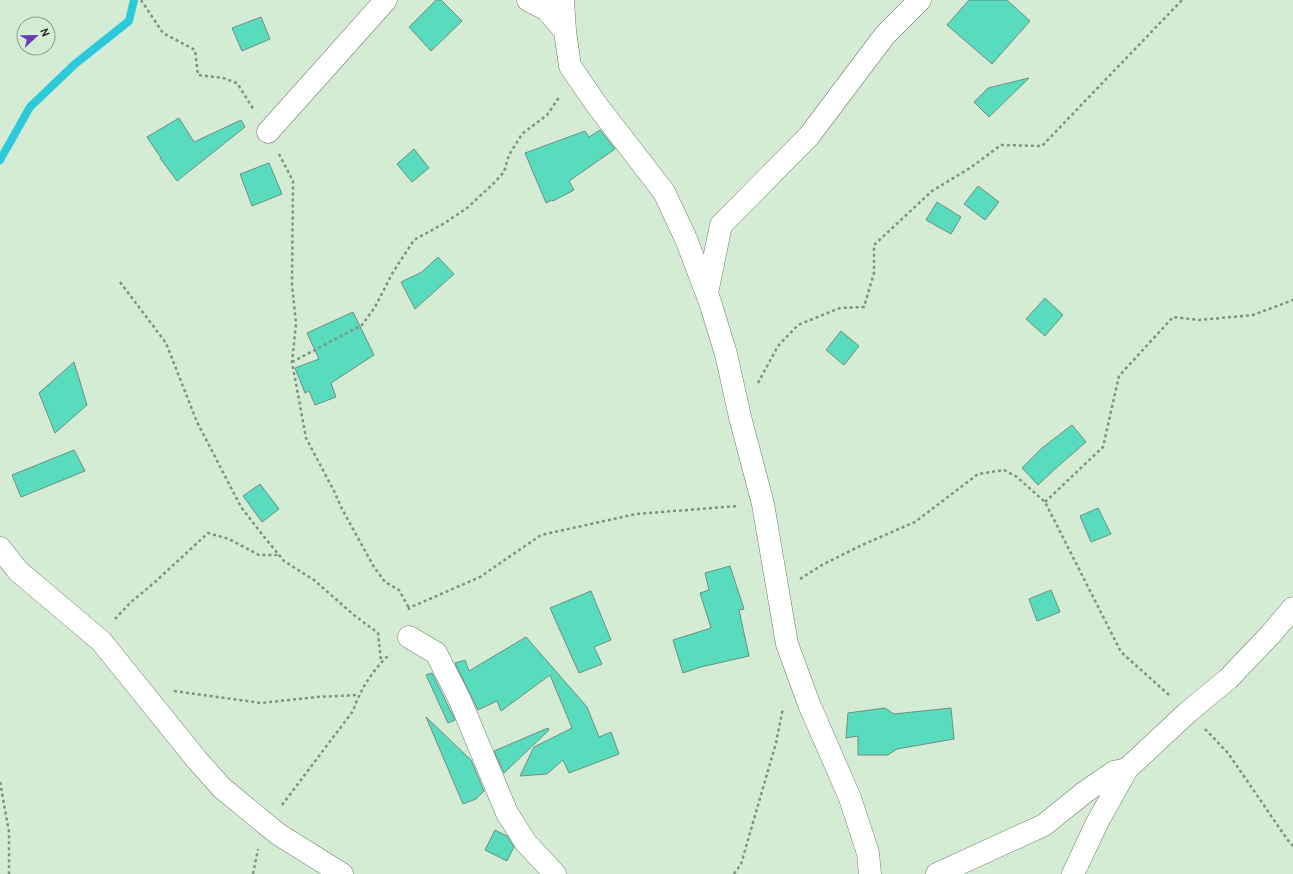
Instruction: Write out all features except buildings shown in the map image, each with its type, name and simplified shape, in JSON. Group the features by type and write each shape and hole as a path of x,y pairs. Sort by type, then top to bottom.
{"street":[{"path":"268,132 386,0"},
{"path":"528,0 547,10 565,31"},
{"path":"563,0 565,31 570,66 596,104 664,192 686,239 706,293 726,354 740,416 763,504 787,644 809,704 850,798 868,853 870,874"},
{"path":"706,293 721,225 809,136 885,35 920,0"},
{"path":"0,548 18,571 101,641 197,760 222,788 278,834 342,874"},
{"path":"1074,874 1097,823 1127,769 1188,712 1228,679 1270,635 1293,608"},
{"path":"409,637 436,652 459,698 507,812 526,843 555,874"},
{"path":"937,874 1044,825 1085,792 1114,772 1127,769"}],"path":[{"path":"141,0 163,33 195,50 198,75 222,78 237,83 268,132 293,181 292,284 296,324 292,362 306,438 342,509 374,567 385,582 399,590 409,608 409,637 381,662 358,695 353,712 267,825 259,846 253,874"},
{"path":"740,416 778,346 798,325 840,308 864,307 874,273 874,245 932,191 970,168 1001,144 1042,146 1182,0"},
{"path":"292,362 362,325 375,307 393,272 414,240 443,224 467,208 504,172 509,155 522,134 547,115 562,93 570,66"},
{"path":"120,282 166,342 197,422 241,507 260,533 280,554 284,561 314,580 355,616 378,633 381,662"},
{"path":"1045,502 1103,447 1119,376 1173,317 1199,320 1253,315 1293,300"},
{"path":"778,593 822,565 862,545 915,522 978,474 1004,470 1017,477 1045,502 1121,652 1188,712 1228,753 1293,846"},
{"path":"409,608 480,577 541,535 636,514 763,504"},
{"path":"101,641 113,620 208,533 229,539 259,555 280,554"},
{"path":"136,685 261,703 317,697 358,695"},
{"path":"734,874 741,864 776,743 784,706"},
{"path":"0,782 9,832 9,874"}],"waterway":[{"path":"0,160 30,107 75,64 129,21 134,0"}]}
